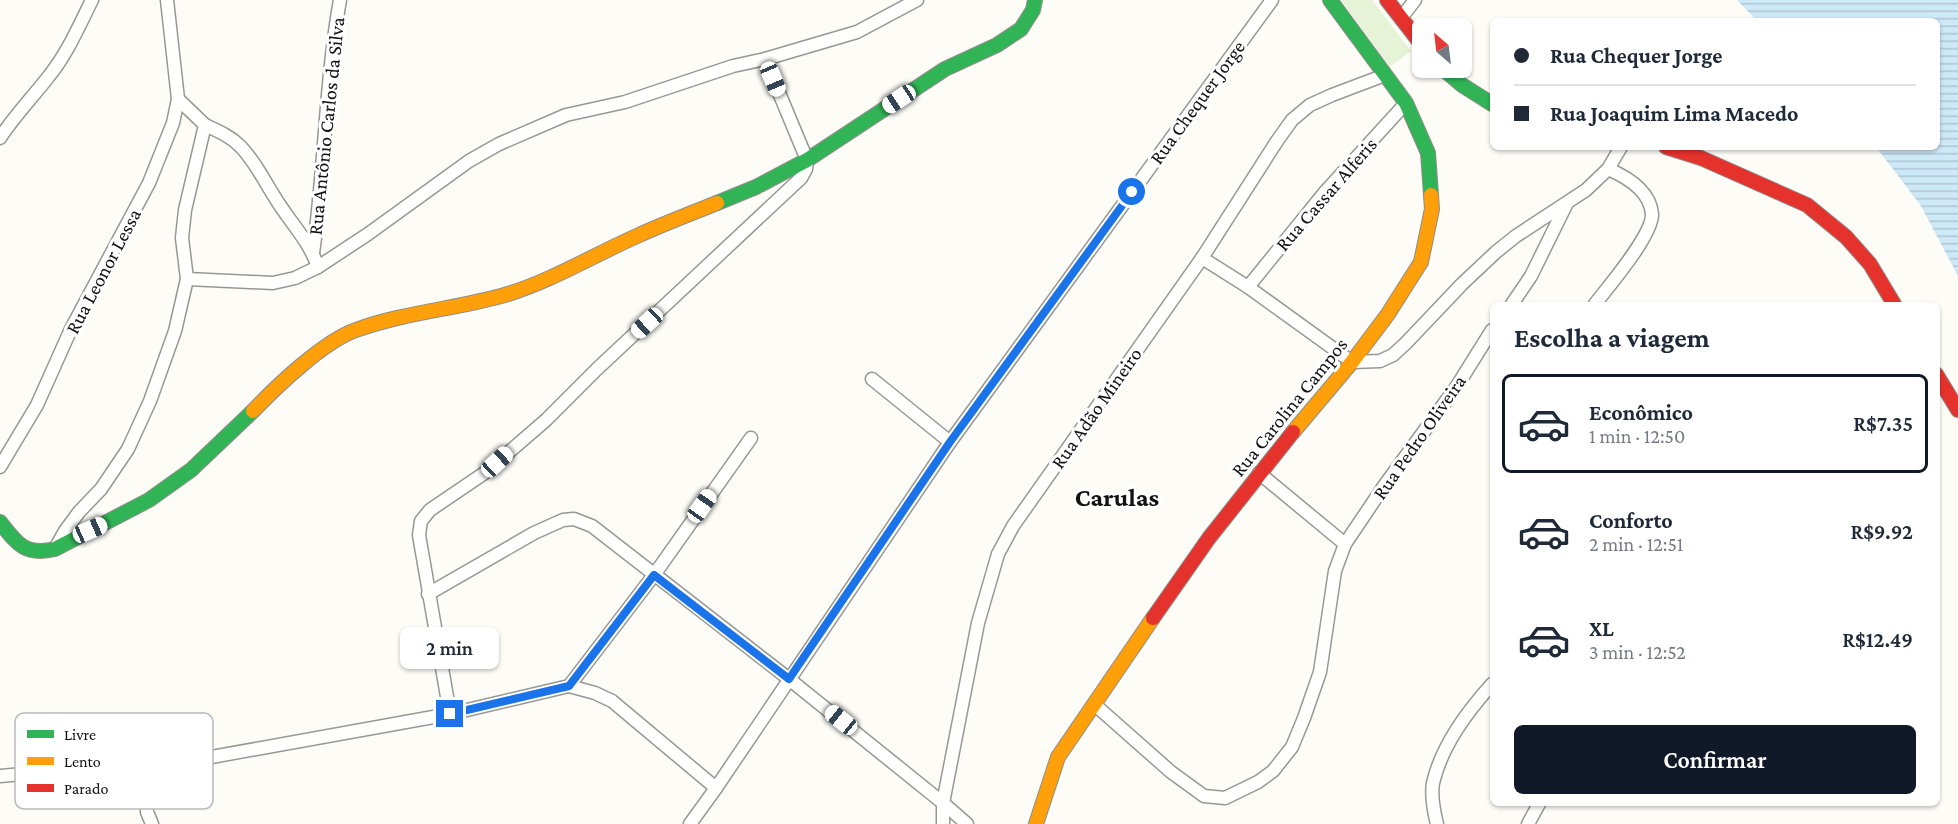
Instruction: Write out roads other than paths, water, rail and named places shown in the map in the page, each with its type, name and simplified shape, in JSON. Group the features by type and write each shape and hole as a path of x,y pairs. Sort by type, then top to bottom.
{"street":[{"path":"0,138 23,104 49,76 63,56 92,0"},
{"path":"166,0 178,99 205,125 224,134 239,145 253,160 274,197 313,252 318,267"},
{"name":"Rua Antônio Carlos da Silva","path":"313,252 320,201 334,35 340,0"},
{"path":"187,279 273,283 295,278 318,267 469,162 499,144 566,116 625,102 733,66 857,32 918,0"},
{"path":"0,522 20,547 42,553 55,549 149,500 191,470 277,386 338,339 356,330 399,317 446,309 507,294 542,281 638,236 756,187 807,160 945,69 997,45 1021,29 1033,10 1035,0"},
{"name":"Rua Chequer Jorge","path":"690,824 950,442 1272,0"},
{"name":"Rua Carolina Campos","path":"1035,824 1058,757 1094,704 1209,538 1259,473 1352,362 1388,314 1421,262 1432,209 1428,153 1406,103 1330,0"},
{"path":"1388,0 1412,32"},
{"path":"1401,18 1414,0"},
{"path":"450,714 419,535 421,521 430,510 486,472 546,420 597,369 801,178 806,169 807,160 765,59"},
{"name":"Rua Adão Mineiro","path":"943,824 943,803 978,623 999,554 1013,526 1203,258 1277,141 1293,120 1310,105 1385,75"},
{"path":"1454,78 1490,103"},
{"name":"Rua Leonor Lessa","path":"0,466 50,379 71,330 149,183 173,123 178,99"},
{"name":"Rua Cassar Alferis","path":"1248,287 1324,192 1406,103"},
{"path":"55,549 65,531 101,489 128,448 150,401 175,332 187,279 182,238 185,210 205,125"},
{"path":"1203,258 1248,287 1352,362 1380,361 1393,356 1496,252 1586,190 1608,169 1619,150"},
{"path":"1676,150 1701,158 1807,205 1846,237 1870,264 1893,302"},
{"path":"1596,302 1643,239 1651,223 1652,213 1646,197 1635,184 1608,169"},
{"path":"1513,302 1531,276 1566,205"},
{"name":"Rua Pedro Oliveira","path":"1094,704 1170,772 1204,796 1226,798 1258,782 1273,771 1292,747 1320,672 1335,571 1345,544 1457,386 1490,333"},
{"path":"872,379 950,442"},
{"path":"1940,381 1958,410"},
{"path":"569,686 654,575 751,438"},
{"path":"1259,473 1345,544"},
{"path":"428,594 534,533 563,520 574,519 592,526 789,679 967,824"},
{"path":"213,757 450,714 569,686 595,693 612,701 716,788"},
{"path":"1437,824 1433,784 1447,747 1458,727 1490,687"},
{"path":"0,776 15,775"},
{"path":"1528,824 1538,806"},
{"path":"147,809 152,824"}],"water":[{"path":"1737,0 1958,0 1958,276 1921,206 1878,150 1940,150 1940,18 1754,18"}],"district":[{"name":"Carulas","path":"1117,497"}]}
